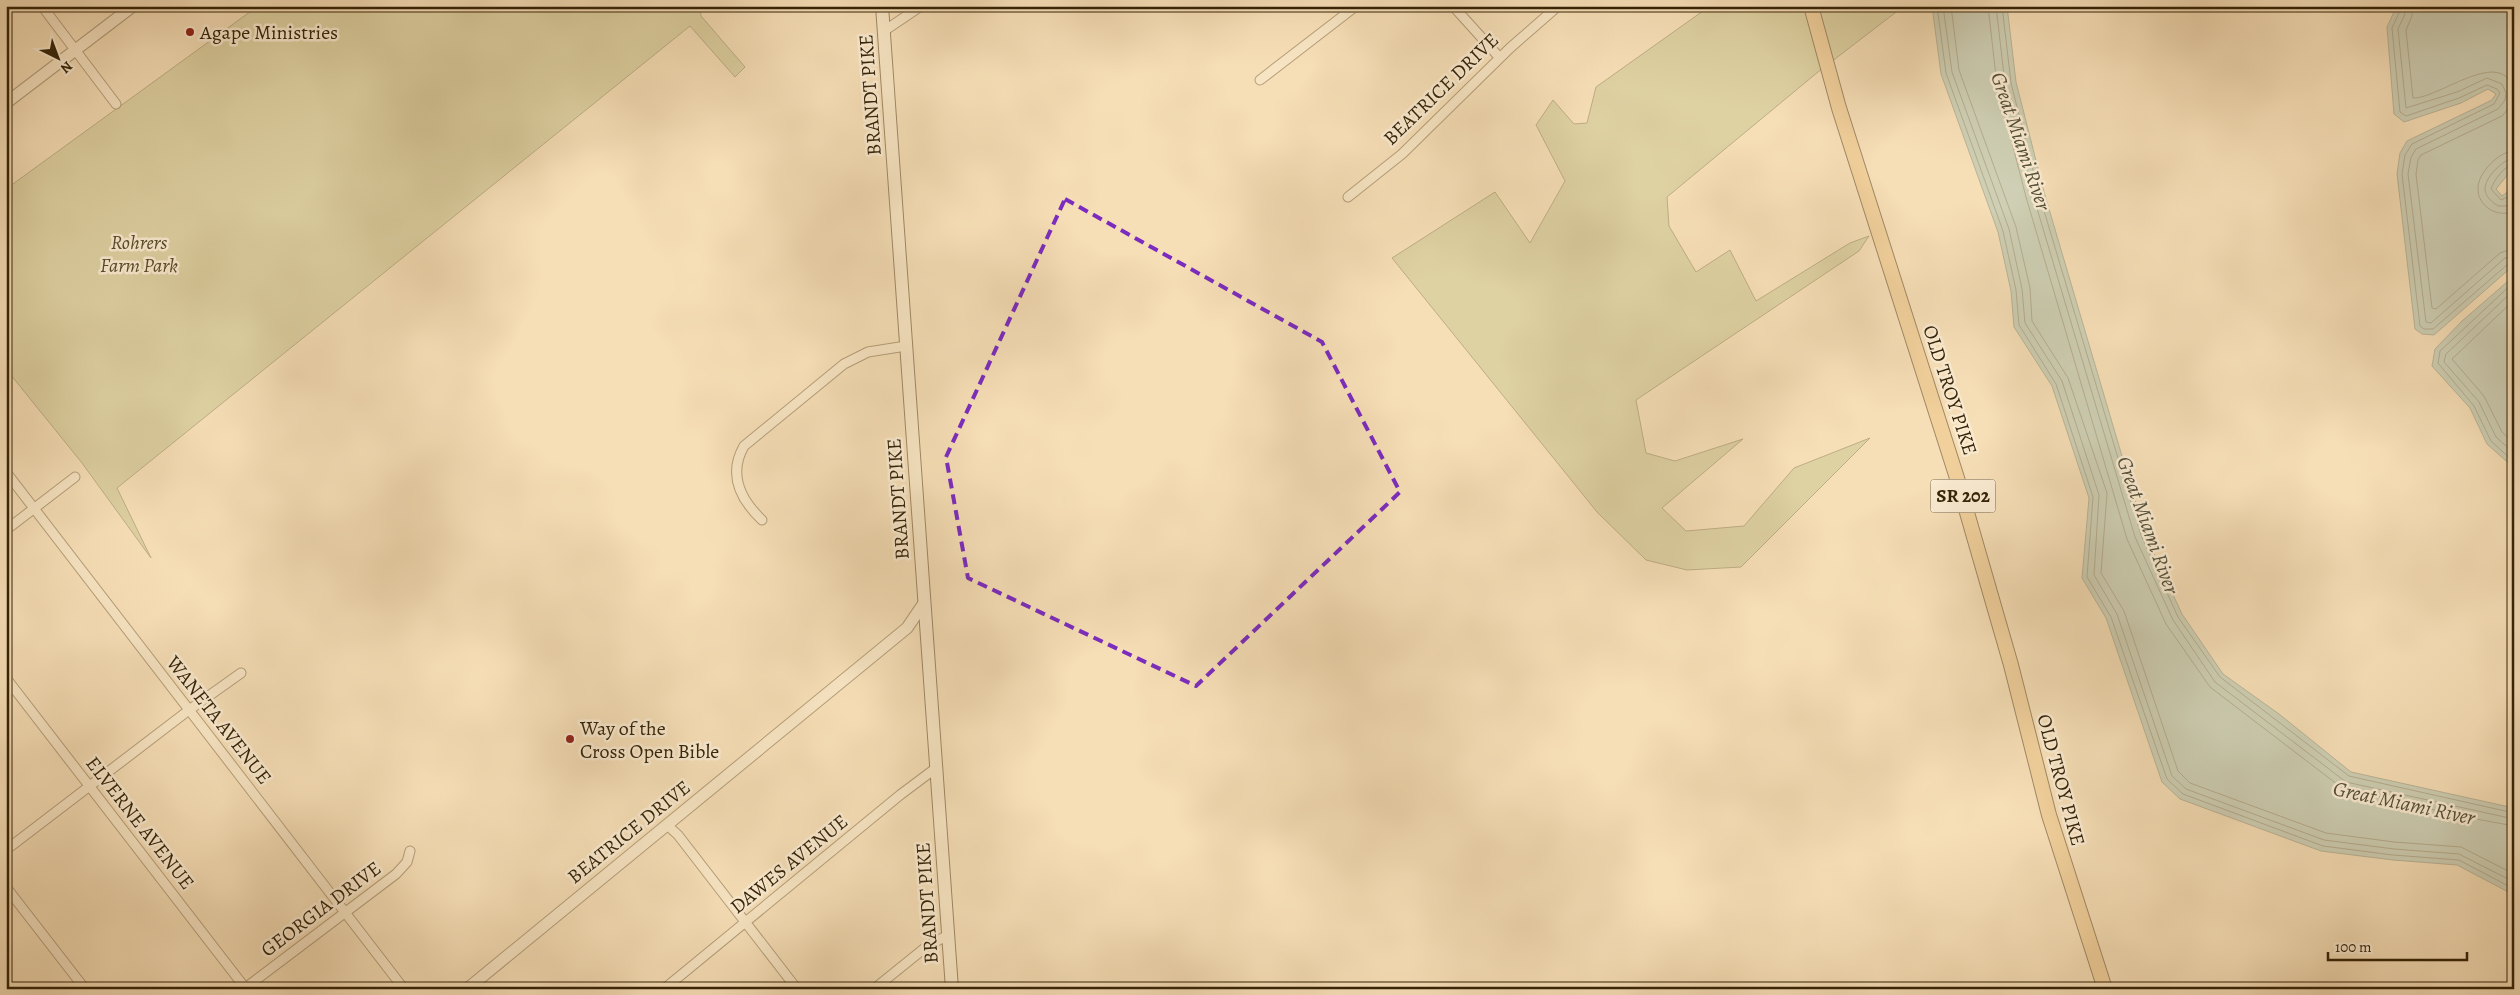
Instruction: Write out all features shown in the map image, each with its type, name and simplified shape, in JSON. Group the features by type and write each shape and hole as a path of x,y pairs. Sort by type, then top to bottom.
{"main road":[{"name":"BRANDT PIKE","path":"882,6 952,989"},
{"name":"OLD TROY PIKE","path":"1811,6 1839,108 1957,478 1999,621 2049,815 2105,989"}],"street":[{"path":"42,6 116,104"},
{"path":"6,103 132,6"},
{"path":"884,31 921,6"},
{"path":"1260,80 1356,6"},
{"path":"1453,6 1500,58"},
{"name":"BEATRICE DRIVE","path":"1348,197 1414,143 1500,58 1558,6"},
{"path":"762,520 746,503 736,482 736,466 744,446 844,364 868,352 906,346"},
{"name":"WANETA AVENUE","path":"6,472 404,989"},
{"path":"6,530 75,478"},
{"name":"BEATRICE DRIVE","path":"467,989 907,628 924,603"},
{"path":"6,850 189,710 241,673"},
{"name":"ELVERNE AVENUE","path":"6,678 245,988"},
{"name":"DAWES AVENUE","path":"664,989 900,795 936,768"},
{"path":"667,825 678,835 797,989"},
{"name":"GEORGIA DRIVE","path":"245,988 396,874 406,862 410,851"},
{"path":"6,888 85,989"},
{"path":"874,989 926,946 948,935"}],"highlighted area":[{"path":"1065,199 1322,342 1400,492 1196,686 968,578 946,457"}],"green space":[{"name":"Rohrers Farm Park","path":"258,6 700,6 701,16 745,67 735,77 690,26 117,488 151,558 82,463 6,369 6,189"},
{"path":"1710,6 1904,6 1818,72 1667,197 1669,226 1696,272 1730,250 1756,301 1850,243 1869,236 1859,251 1636,400 1646,453 1675,461 1743,439 1662,508 1686,531 1744,526 1794,468 1870,438 1741,567 1687,570 1646,560 1597,512 1392,258 1495,192 1530,243 1565,181 1536,125 1553,100 1574,124 1587,123 1596,87"}],"water":[{"name":"Great Miami River","path":"1932,6 2007,6 2016,82 2044,192 2145,534 2182,614 2223,674 2279,714 2351,772 2514,808 2514,895 2457,865 2393,860 2321,851 2180,799 2162,782 2106,618 2082,578 2089,498 2052,386 2014,327 2011,291 1998,232 1941,74"},
{"path":"2389,6 2406,6 2406,9 2417,6 2502,6 2514,20 2514,167 2496,189 2502,196 2514,187 2514,265 2434,335 2422,334 2415,329 2397,174 2400,153 2407,141 2492,100 2496,94 2488,89 2461,103 2404,122 2394,114 2387,27 2394,12"},
{"path":"2514,276 2514,468 2487,444 2470,408 2432,366 2435,349 2462,321"}],"place":[{"name":"Agape Ministries","path":"190,32"},
{"name":"Way of the Cross Open Bible","path":"570,739"}]}
